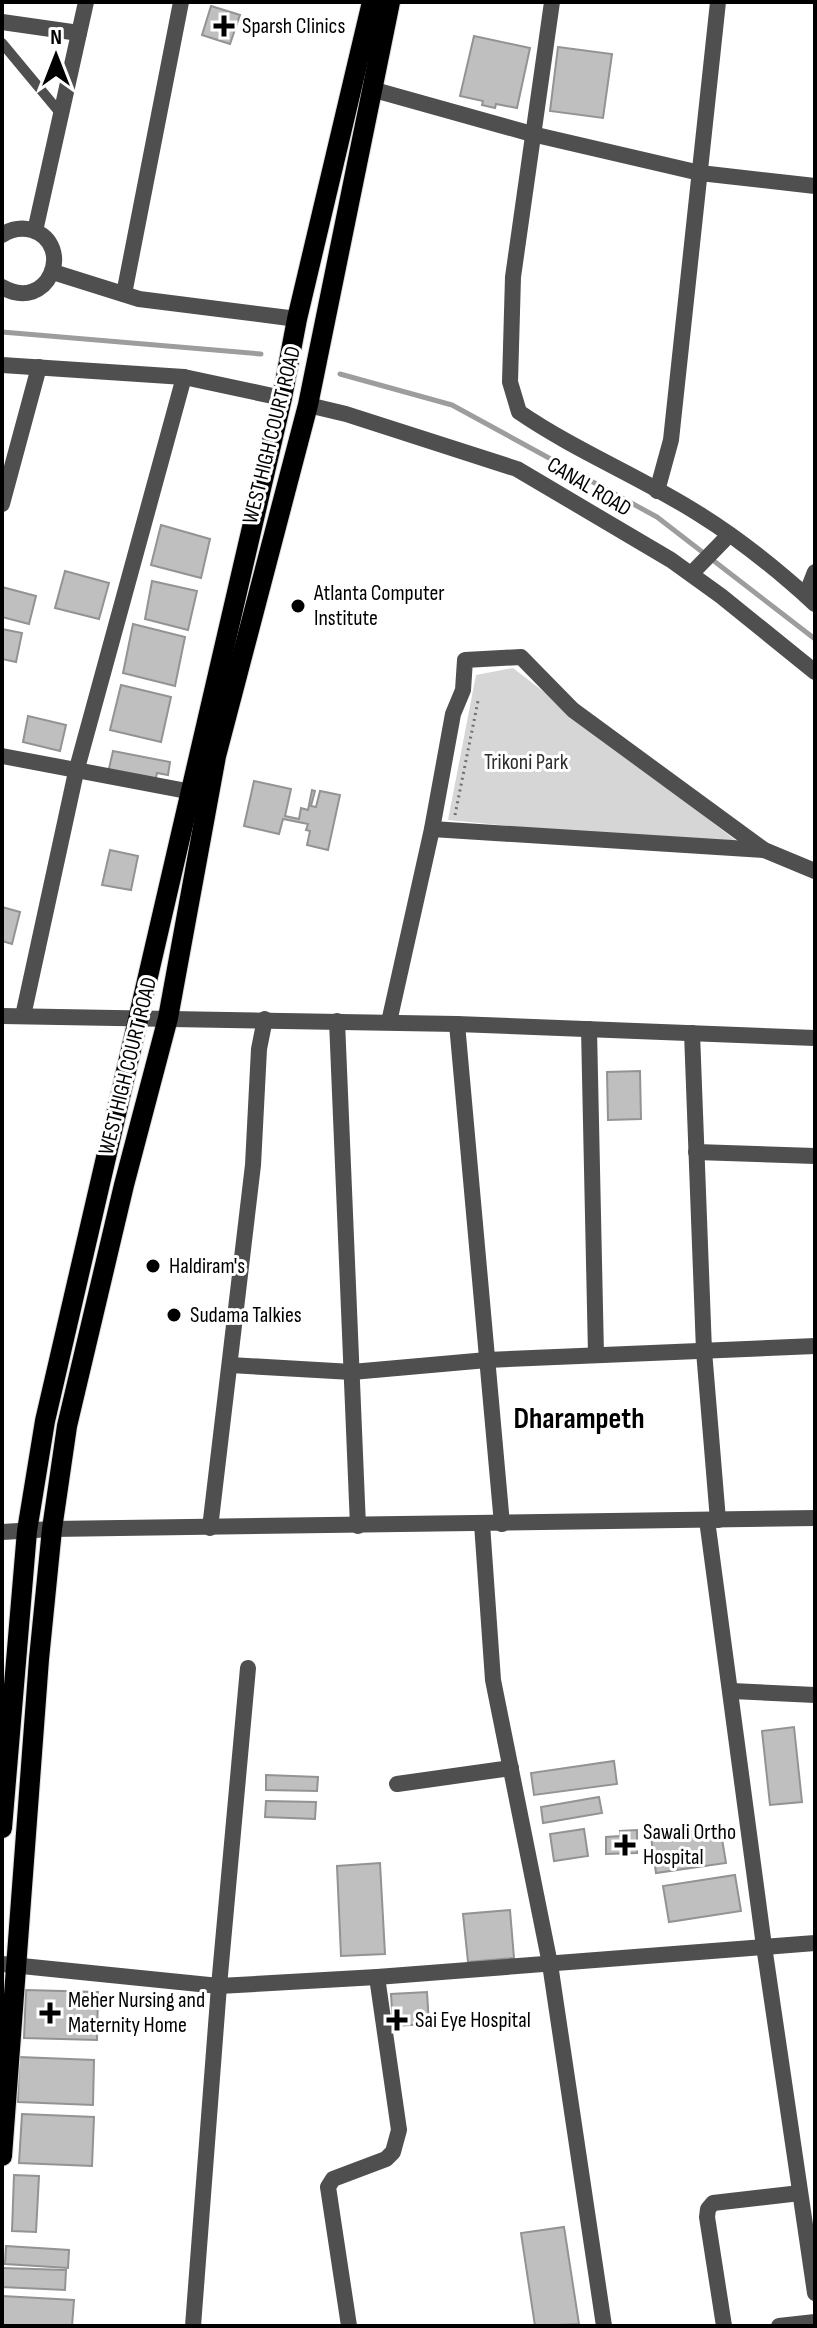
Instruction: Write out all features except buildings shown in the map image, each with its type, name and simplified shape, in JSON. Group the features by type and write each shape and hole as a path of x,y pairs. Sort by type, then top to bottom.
{"main road":[{"name":"WEST HIGH COURT ROAD","path":"2,1828 27,1531 45,1421 372,2"},
{"name":"WEST HIGH COURT ROAD","path":"2,2156 9,1964 52,1529 67,1426 124,1185 168,1018 216,756 308,405 390,2"}],"street":[{"path":"35,231 86,2"},
{"path":"124,294 181,2"},
{"path":"552,2 513,277 510,382 519,412 556,437 698,513 778,569 810,599"},
{"path":"657,491 671,440 718,2"},
{"path":"2,22 79,33"},
{"path":"371,89 532,134 700,173 815,186"},
{"path":"2,235 15,229 35,231 49,243 55,262 53,272 40,288 31,293 20,294 2,287"},
{"path":"53,272 139,299 297,319"},
{"path":"2,365 184,377 282,398"},
{"path":"2,504 39,367"},
{"path":"23,1016 76,772 184,377"},
{"name":"CANAL ROAD","path":"308,405 346,414 517,469 691,574 815,672"},
{"path":"691,574 729,535"},
{"path":"810,599 815,572"},
{"path":"389,1022 432,829 453,714 463,690 465,660 521,657 573,710 764,850 815,871"},
{"path":"2,756 192,792"},
{"path":"432,829 764,850"},
{"path":"2,1016 389,1022 815,1038"},
{"path":"210,1528 253,1165 259,1049 265,1019"},
{"path":"337,1021 358,1526"},
{"path":"457,1024 502,1524"},
{"path":"589,1029 596,1355"},
{"path":"692,1033 713,1520 764,1946 815,2293"},
{"path":"696,1152 815,1156"},
{"path":"230,1365 352,1372 487,1360 815,1346"},
{"path":"2,1532 815,1518"},
{"path":"482,1524 493,1680 550,1964 604,2326"},
{"path":"193,2326 219,1986 248,1668"},
{"path":"732,1691 815,1695"},
{"path":"397,1784 511,1768"},
{"path":"9,1964 219,1986 815,1943"},
{"path":"349,2326 328,2187 333,2179 386,2159 393,2152 399,2130 377,1977"},
{"path":"724,2326 708,2209 713,2203 800,2193"},
{"path":"779,2326 815,2322"}],"lane":[{"path":"2,43 61,114"}],"path":[{"path":"454,820 479,693"}],"green space":[{"name":"Trikoni Park","path":"513,668 747,849 448,820 476,675"}],"waterway":[{"path":"2,332 261,354"},
{"path":"340,374 452,405 657,517 815,639"}],"place":[{"name":"Sparsh Clinics","path":"224,26"},
{"name":"Atlanta Computer Institute","path":"298,606"},
{"name":"Haldiram's","path":"153,1266"},
{"name":"Sudama Talkies","path":"174,1315"},
{"name":"Sawali Ortho Hospital","path":"625,1845"},
{"name":"Meher Nursing and Maternity Home","path":"50,2013"},
{"name":"Sai Eye Hospital","path":"397,2020"}],"district":[{"name":"Dharampeth","path":"579,1419"}]}
